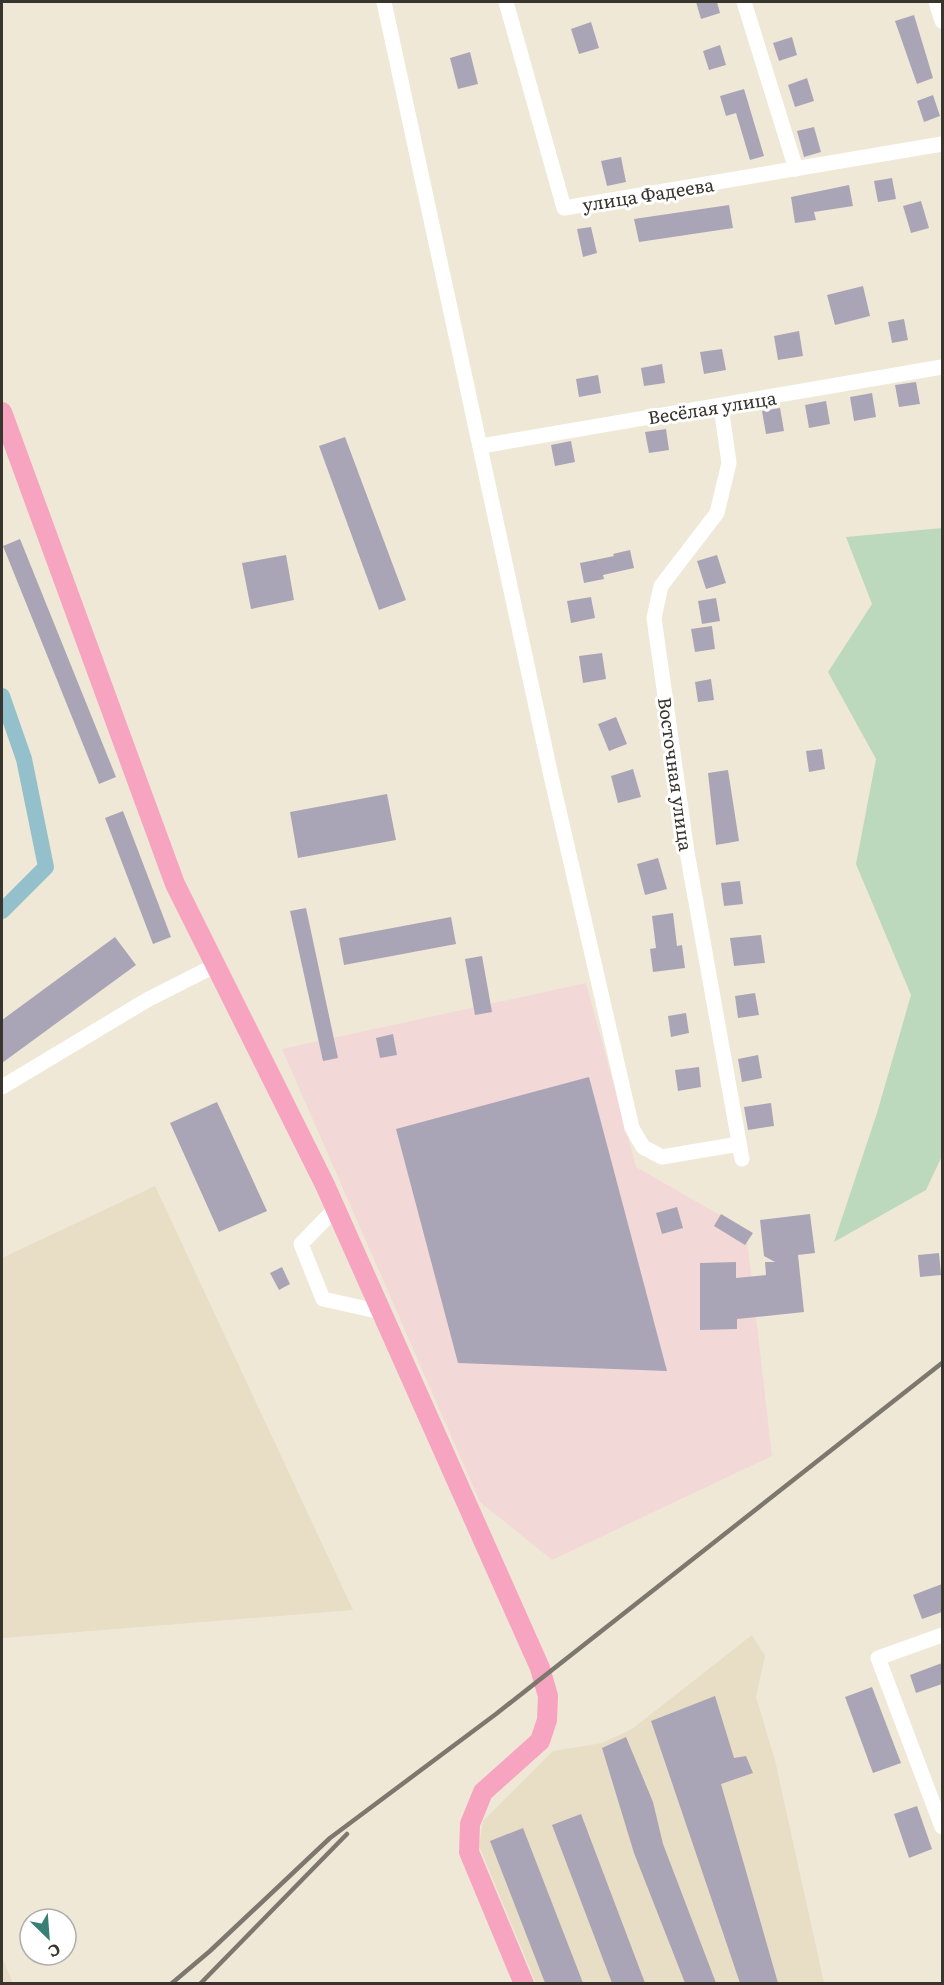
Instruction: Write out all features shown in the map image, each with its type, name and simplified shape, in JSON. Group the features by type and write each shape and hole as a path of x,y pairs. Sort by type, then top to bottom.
{"main road":[{"path":"2,412 175,884 336,1209 540,1668 548,1696 547,1720 540,1741 483,1792 470,1824 469,1852 524,1983"}],"street":[{"path":"384,2 481,446"},
{"name":"улица Фадеева","path":"506,2 564,208 942,144"},
{"path":"744,2 796,169"},
{"path":"936,2 942,21"},
{"name":"Весёлая улица","path":"481,446 942,367"},
{"name":"Восточная улица","path":"481,446 551,776 632,1128 643,1148 662,1157 740,1151 687,852 654,618 661,586 717,513 729,463 721,406"},
{"path":"2,1087 9,1080 147,1000 214,966"},
{"path":"336,1209 301,1244 323,1299 381,1312"},
{"path":"942,1635 878,1658 942,1827"}],"shaded area":[{"path":"586,983 636,1167 746,1230 772,1456 552,1560 480,1502 282,1049"},
{"path":"155,1186 353,1610 3,1638 2,1258"},
{"path":"752,1635 765,1656 756,1697 775,1760 824,1983 536,1983 479,1846 483,1821 553,1751 602,1743 632,1729"},
{"path":"2,1957 13,1983 2,1983"}],"green space":[{"path":"942,528 942,1156 926,1190 834,1242 877,1113 911,995 856,864 876,759 828,672 872,604 846,537"}],"building":[{"path":"696,2 717,2 720,13 701,19"},
{"path":"914,15 933,78 917,84 895,21"},
{"path":"591,22 599,48 579,54 571,29"},
{"path":"792,37 797,55 779,61 773,43"},
{"path":"720,45 726,65 709,70 703,51"},
{"path":"470,52 478,84 458,89 450,58"},
{"path":"807,78 814,101 795,107 788,85"},
{"path":"744,89 764,156 750,160 736,113 726,116 720,96"},
{"path":"933,95 940,116 924,122 917,101"},
{"path":"814,127 821,152 804,157 797,131"},
{"path":"621,157 626,182 607,186 601,161"},
{"path":"892,178 896,199 878,202 874,181"},
{"path":"849,185 853,206 814,212 816,220 795,223 791,197"},
{"path":"921,201 929,228 911,233 903,206"},
{"path":"729,205 733,228 639,242 634,219"},
{"path":"591,227 597,253 583,257 577,229"},
{"path":"863,286 870,316 835,325 827,295"},
{"path":"904,319 908,340 892,343 888,322"},
{"path":"799,331 803,356 778,360 774,336"},
{"path":"722,349 726,370 704,374 700,352"},
{"path":"662,364 665,383 644,386 641,368"},
{"path":"598,375 601,393 579,397 576,379"},
{"path":"916,382 920,404 899,407 895,385"},
{"path":"872,393 876,417 854,421 850,397"},
{"path":"826,401 830,424 809,428 805,405"},
{"path":"780,408 784,431 766,434 762,411"},
{"path":"666,429 669,450 649,453 645,432"},
{"path":"345,437 406,600 379,610 319,446"},
{"path":"571,441 575,462 555,466 551,445"},
{"path":"20,539 116,777 99,784 3,546"},
{"path":"630,550 634,568 603,575 604,579 584,583 580,563"},
{"path":"286,555 294,600 251,609 242,563"},
{"path":"717,555 726,583 706,589 697,561"},
{"path":"591,597 595,618 571,623 567,601"},
{"path":"716,598 720,621 702,624 698,601"},
{"path":"712,626 715,649 695,652 691,629"},
{"path":"602,653 606,679 583,683 579,656"},
{"path":"711,679 714,700 698,702 695,682"},
{"path":"616,717 627,744 609,751 598,724"},
{"path":"822,749 825,769 809,772 806,751"},
{"path":"633,769 641,797 618,803 611,776"},
{"path":"728,770 739,841 716,845 708,773"},
{"path":"387,794 396,840 298,858 290,812"},
{"path":"123,811 171,937 153,944 105,818"},
{"path":"658,858 667,889 645,895 637,864"},
{"path":"740,881 743,904 724,906 721,883"},
{"path":"306,908 338,1058 323,1061 290,911"},
{"path":"673,913 677,946 682,945 685,968 653,972 650,949 656,948 652,916"},
{"path":"451,917 456,944 344,965 339,938"},
{"path":"761,935 765,963 734,966 730,938"},
{"path":"115,937 136,965 2,1063 2,1020"},
{"path":"482,956 492,1012 475,1015 465,959"},
{"path":"755,993 759,1015 738,1018 735,996"},
{"path":"686,1013 689,1033 671,1037 668,1016"},
{"path":"393,1034 397,1055 380,1058 376,1038"},
{"path":"758,1055 762,1078 742,1082 738,1059"},
{"path":"699,1067 701,1087 678,1091 675,1070"},
{"path":"589,1077 667,1371 458,1363 396,1129"},
{"path":"217,1102 267,1211 219,1232 170,1123"},
{"path":"771,1103 774,1126 748,1130 744,1107"},
{"path":"677,1207 683,1228 662,1234 656,1213"},
{"path":"721,1214 753,1233 745,1245 714,1226"},
{"path":"810,1214 815,1253 798,1255 804,1312 737,1319 737,1329 700,1330 700,1263 736,1262 736,1278 766,1275 765,1262 775,1262 764,1256 760,1220"},
{"path":"939,1253 941,1275 920,1277 918,1255"},
{"path":"282,1267 290,1284 279,1290 270,1273"},
{"path":"942,1584 942,1612 922,1619 913,1595"},
{"path":"942,1663 942,1684 916,1693 910,1675"},
{"path":"872,1687 901,1763 873,1773 845,1697"},
{"path":"715,1696 734,1758 746,1756 753,1773 721,1784 778,1983 740,1983 651,1721"},
{"path":"626,1737 653,1802 663,1844 716,1983 685,1983 634,1853 602,1748"},
{"path":"917,1806 932,1849 909,1858 894,1814"},
{"path":"581,1814 645,1983 612,1983 552,1825"},
{"path":"523,1828 583,1983 545,1983 490,1841"}],"waterway":[{"path":"2,696 24,759 46,867 2,911"}],"railway":[{"path":"171,1984 210,1951 330,1838 496,1714 942,1363"},
{"path":"200,1984 347,1834"}]}
